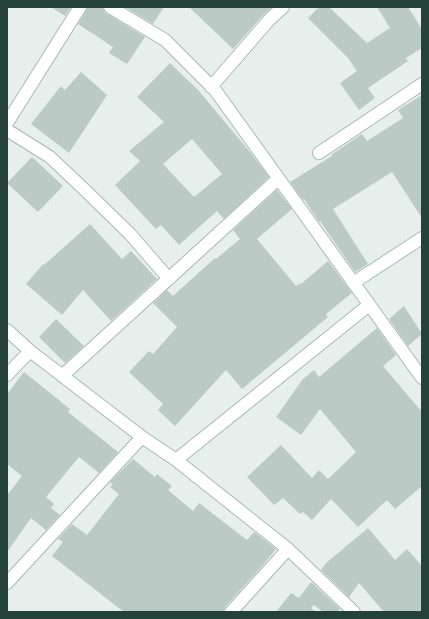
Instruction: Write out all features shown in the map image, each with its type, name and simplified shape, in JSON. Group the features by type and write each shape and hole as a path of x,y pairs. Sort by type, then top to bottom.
{"street":[{"path":"7,123 80,7"},
{"path":"110,7 165,40 215,90 422,378"},
{"path":"211,87 283,7"},
{"path":"319,153 422,84"},
{"path":"7,130 50,157 130,234 168,279"},
{"path":"62,376 278,179"},
{"path":"353,283 422,238"},
{"path":"176,460 369,305"},
{"path":"7,330 30,351 62,376 142,437 176,460 288,549 353,612"},
{"path":"7,375 30,351"},
{"path":"7,583 142,437"},
{"path":"231,612 288,549"}],"building":[{"path":"51,7 71,7 65,16"},
{"path":"87,7 103,7 103,10 106,13 145,37 127,64 109,53 113,47 78,24"},
{"path":"125,7 164,7 153,24"},
{"path":"189,7 272,7 233,49"},
{"path":"319,7 329,7 367,43 390,28 377,7 408,7 422,29 422,48 406,58 408,61 368,88 375,98 359,110 340,83 357,71 348,58 308,18"},
{"path":"170,63 199,91 269,177 224,219 217,211 179,245 161,225 156,229 115,185 140,161 129,151 164,122 137,97","holes":["192,139 222,174 194,197 163,164"]},
{"path":"81,72 107,95 69,153 31,124 61,86 65,90"},
{"path":"422,95 422,218 392,172 333,209 368,264 355,272 320,221 319,222 304,199 303,200 290,182 332,156 331,155 362,134 367,141 403,118 398,110"},
{"path":"32,157 63,186 38,212 7,183"},
{"path":"277,190 292,209 257,239 296,286 300,283 301,284 328,261 352,293 326,314 328,317 242,389 226,370 175,426 158,410 163,404 129,372 149,351 153,354 177,327 153,303 167,290 173,296 215,258 216,259 240,239 233,230"},
{"path":"90,224 122,259 131,251 157,279 111,321 83,290 62,315 26,284 43,264 44,265"},
{"path":"404,306 422,334 408,346 389,319"},
{"path":"56,319 84,346 65,363 39,337"},
{"path":"377,328 396,355 383,366 422,412 422,486 395,509 387,500 358,527 331,499 312,520 303,512 300,514 283,498 274,505 247,477 281,445 312,478 319,470 328,479 356,452 320,409 301,435 276,417 303,379 314,370 319,377"},
{"path":"24,372 70,409 68,412 118,452 99,473 79,457 46,497 54,504 51,508 60,515 46,530 31,518 7,552 7,495 22,476 7,464 7,394"},
{"path":"133,459 155,477 157,474 172,486 168,490 193,511 199,503 247,540 254,532 276,549 225,607 224,612 124,612 52,556 63,542 58,539 72,524 87,535 119,494 110,487 113,484 110,482"},
{"path":"368,528 395,560 407,549 422,566 422,612 384,612 359,583 349,597 321,570 326,563"},
{"path":"311,582 340,609 337,612 323,612 314,605 311,608 316,612 276,612 291,593 299,598"}]}
